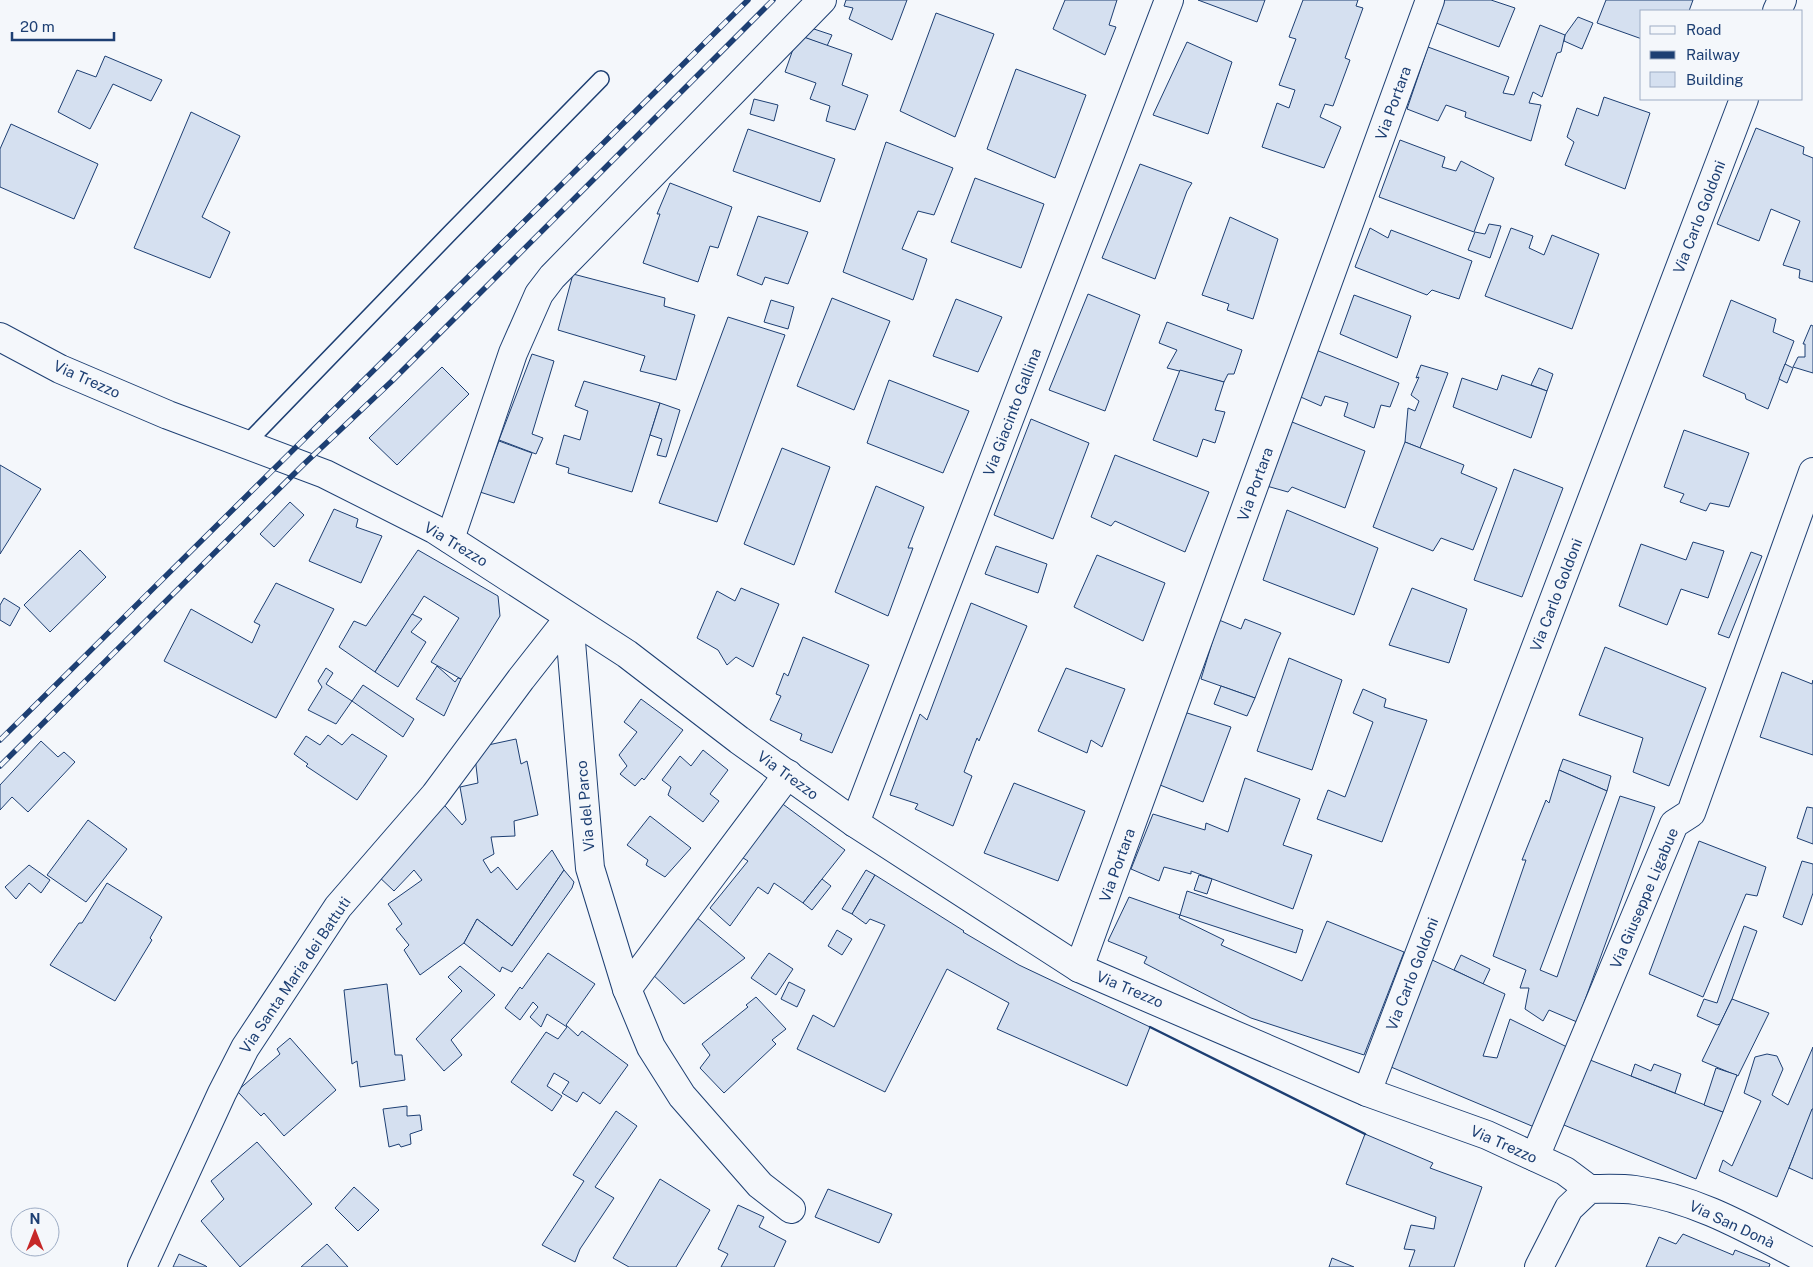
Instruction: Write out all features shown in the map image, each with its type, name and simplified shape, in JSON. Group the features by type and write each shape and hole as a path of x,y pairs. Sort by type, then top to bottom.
{"street":[{"path":"450,539 513,353 539,294 552,277 822,0"},
{"name":"Via Giacinto Gallina","path":"855,823 1169,0"},
{"name":"Via Portara","path":"1080,968 1430,0"},
{"name":"Via Carlo Goldoni","path":"1367,1092 1744,100"},
{"name":"Via Trezzo","path":"0,337 60,369 168,415 247,443 265,452 325,474 450,539 627,654 855,823 1080,968 1367,1092 1487,1135 1565,1171 1589,1189"},
{"name":"Via Giuseppe Ligabue","path":"1535,1157 1674,824 1691,813 1813,472"},
{"name":"Via del Parco","path":"569,618 590,868 627,989 651,1047 682,1096 760,1185 791,1209"},
{"name":"Via Santa Maria dei Battuti","path":"142,1267 222,1093 245,1048 332,915 435,795 569,618"},
{"path":"627,989 788,774"},
{"path":"1539,1267 1569,1208 1589,1189"},
{"name":"Via San Donà","path":"1589,1189 1633,1189 1666,1196 1715,1213 1813,1263"}],"lane":[{"path":"247,443 601,79"}],"building":[{"path":"846,0 907,0 892,40 849,19 853,8 844,6"},
{"path":"1065,0 1117,0 1109,25 1116,27 1105,55 1053,29"},
{"path":"1198,0 1265,0 1257,22"},
{"path":"1303,0 1358,0 1356,6 1363,8 1345,58 1350,60 1333,106 1325,104 1320,117 1341,127 1324,168 1262,147 1277,103 1289,108 1295,90 1279,85 1296,39 1289,37"},
{"path":"1440,0 1491,0 1515,8 1499,47 1431,21"},
{"path":"1606,0 1693,0 1689,10 1640,10 1640,38 1597,23"},
{"path":"936,13 994,34 955,137 900,111"},
{"path":"1578,17 1593,23 1582,49 1564,41 1565,35"},
{"path":"802,25 832,35 827,46 798,35"},
{"path":"1540,25 1565,35 1561,52 1557,53 1542,97 1533,92 1529,103 1541,105 1531,141 1465,117 1466,112 1446,105 1438,121 1407,109 1428,47 1509,77 1503,93 1514,95"},
{"path":"798,35 852,54 842,85 868,95 855,130 826,121 830,106 810,99 816,83 785,72"},
{"path":"1187,42 1232,62 1208,134 1153,115"},
{"path":"105,56 162,80 151,101 113,84 90,129 58,112 77,70 96,77"},
{"path":"1016,69 1086,95 1055,178 987,149"},
{"path":"1604,97 1650,113 1625,189 1565,165 1574,142 1567,137 1577,108 1598,116"},
{"path":"754,99 778,105 774,121 750,114"},
{"path":"191,112 240,136 202,217 230,232 210,278 134,248"},
{"path":"11,124 98,164 74,219 0,187 0,149"},
{"path":"1756,128 1804,147 1803,154 1813,158 1813,282 1799,278 1800,270 1783,265 1800,221 1771,209 1759,241 1717,224"},
{"path":"748,129 835,159 820,202 733,171"},
{"path":"1400,140 1445,157 1442,167 1456,171 1461,161 1494,178 1474,232 1379,197"},
{"path":"886,142 953,168 934,215 918,211 902,249 927,259 913,300 843,272"},
{"path":"1140,164 1192,183 1187,191 1155,279 1102,258"},
{"path":"975,178 1044,204 1021,268 951,242"},
{"path":"670,183 732,207 718,248 710,246 698,282 643,263 660,214 657,214"},
{"path":"758,216 808,232 788,284 765,277 762,285 737,275"},
{"path":"1230,217 1278,239 1253,319 1227,310 1229,304 1202,295"},
{"path":"1489,224 1501,226 1490,258 1468,250 1475,232 1485,234"},
{"path":"1370,228 1388,238 1391,230 1472,261 1459,299 1432,290 1427,295 1355,267"},
{"path":"1511,228 1533,236 1529,248 1544,255 1552,235 1599,254 1572,329 1485,296"},
{"path":"573,274 665,298 664,306 695,315 676,380 640,371 645,356 558,330"},
{"path":"1088,294 1140,315 1105,411 1049,390"},
{"path":"1354,295 1411,316 1397,358 1340,334"},
{"path":"832,298 890,321 854,410 797,386"},
{"path":"956,299 1002,317 978,372 933,356"},
{"path":"771,300 794,307 788,329 764,322"},
{"path":"1731,300 1776,319 1773,332 1794,341 1768,409 1746,399 1745,394 1703,376"},
{"path":"728,317 785,335 717,522 659,503"},
{"path":"1167,322 1242,350 1234,374 1228,374 1224,382 1167,368 1177,350 1159,343"},
{"path":"1811,325 1813,326 1813,373 1793,367 1798,357 1805,357 1805,344 1803,344"},
{"path":"1311,348 1399,383 1390,407 1381,405 1374,428 1344,416 1348,403 1325,396 1321,406 1294,394"},
{"path":"532,354 554,361 532,434 543,438 536,454 499,440"},
{"path":"1785,364 1793,368 1787,383 1779,379"},
{"path":"1421,365 1448,373 1420,448 1405,442 1408,408 1415,411 1419,401 1411,395 1419,377 1416,378"},
{"path":"442,367 469,394 397,465 369,438"},
{"path":"1539,368 1553,374 1547,391 1531,385"},
{"path":"1180,370 1224,382 1215,410 1225,412 1215,443 1203,439 1197,457 1153,440"},
{"path":"1502,375 1547,391 1531,438 1453,407 1462,378 1497,390"},
{"path":"889,380 969,411 943,473 867,443"},
{"path":"584,381 660,403 632,492 568,473 569,468 556,464 564,435 580,440 588,411 575,406"},
{"path":"660,403 680,410 666,457 657,455 662,439 650,435"},
{"path":"1031,419 1089,443 1053,539 994,515"},
{"path":"1287,420 1365,451 1345,508 1292,487 1288,492 1263,485"},
{"path":"1684,430 1749,453 1729,507 1710,503 1706,511 1680,502 1684,494 1664,487"},
{"path":"499,441 532,453 514,503 480,492"},
{"path":"1405,442 1464,465 1461,473 1497,488 1473,550 1441,538 1433,551 1373,527"},
{"path":"782,448 830,467 794,565 744,544"},
{"path":"1115,455 1209,492 1185,552 1115,521 1111,526 1091,517"},
{"path":"0,465 41,489 0,554"},
{"path":"1514,469 1563,488 1522,597 1474,580"},
{"path":"876,486 924,507 908,548 913,548 888,616 835,592"},
{"path":"290,502 304,515 274,547 260,534"},
{"path":"334,509 358,519 356,527 382,536 361,583 309,561"},
{"path":"1287,510 1378,548 1354,615 1263,580"},
{"path":"1693,542 1724,551 1708,598 1681,589 1667,625 1619,606 1641,544 1686,560"},
{"path":"996,546 1047,564 1038,593 985,574"},
{"path":"80,550 106,577 50,632 24,605"},
{"path":"418,550 498,596 500,616 461,679 431,662 459,618 424,596 375,672 339,647 354,621 366,626"},
{"path":"1751,552 1762,556 1729,638 1718,634"},
{"path":"1097,555 1165,583 1143,641 1074,607"},
{"path":"276,583 334,609 276,718 164,661 191,609 252,643 260,625 254,622"},
{"path":"741,588 779,604 753,667 736,657 727,665 718,650 697,638 717,591 735,601"},
{"path":"1412,588 1467,609 1449,663 1389,645"},
{"path":"4,598 20,608 10,626 0,620 0,605"},
{"path":"971,603 1027,626 979,741 977,738 964,772 972,776 953,826 915,809 918,804 890,795 920,714 927,720"},
{"path":"412,614 422,619 411,632 426,642 398,687 375,672"},
{"path":"1245,619 1281,633 1255,698 1201,679 1219,620 1241,629"},
{"path":"803,637 869,665 832,753 800,740 802,734 770,720 781,696 776,694 784,673 788,676"},
{"path":"1605,647 1706,688 1669,786 1633,772 1643,738 1579,715"},
{"path":"1289,658 1342,680 1312,770 1257,751"},
{"path":"437,666 455,682 458,678 461,679 444,716 416,699"},
{"path":"326,668 333,673 326,684 352,701 336,724 308,710 322,687 318,681"},
{"path":"1066,668 1125,689 1102,747 1091,740 1087,753 1038,731"},
{"path":"1782,672 1812,684 1813,680 1813,755 1760,737"},
{"path":"363,685 414,719 403,737 352,701"},
{"path":"1221,686 1255,698 1247,716 1214,704"},
{"path":"1363,689 1386,699 1384,707 1427,720 1382,842 1317,819 1328,790 1345,797 1373,722 1353,713"},
{"path":"641,699 683,730 644,780 642,778 635,786 620,774 627,766 619,755 637,732 624,722"},
{"path":"1181,711 1231,727 1203,802 1155,783"},
{"path":"352,734 387,756 357,800 306,766 308,764 294,754 306,736 320,745 328,735 342,745"},
{"path":"516,739 521,764 527,761 538,815 514,821 515,836 491,837 494,854 483,860 491,873 498,867 517,890 552,850 564,870 512,946 477,919 464,943 420,975 404,950 409,945 396,929 402,924 388,904 422,880 414,870 394,891 376,874 438,798 462,825 466,820 460,787 478,783 474,748"},
{"path":"41,741 58,757 64,752 75,762 28,812 12,797 0,810 0,785"},
{"path":"703,750 728,770 710,794 719,801 703,822 668,795 671,787 662,780 680,756 691,766"},
{"path":"1563,759 1611,776 1607,791 1559,770"},
{"path":"1559,770 1607,791 1540,970 1557,977 1620,796 1655,807 1577,1022 1549,1010 1543,1021 1525,1009 1529,988 1520,988 1526,970 1493,956 1526,860 1522,860 1546,800 1549,803"},
{"path":"1245,778 1300,799 1283,845 1312,855 1293,909 1191,871 1191,874 1164,867 1159,881 1131,869 1153,814 1205,830 1206,823 1228,832"},
{"path":"1014,783 1085,811 1058,881 984,853"},
{"path":"780,802 845,850 803,903 774,883 768,894 758,887 730,926 710,908 748,861 740,856"},
{"path":"1807,807 1813,808 1813,844 1797,838"},
{"path":"650,816 691,848 665,877 646,865 648,860 627,845"},
{"path":"88,820 127,849 86,902 47,875"},
{"path":"1699,841 1766,867 1757,896 1746,894 1703,997 1649,974"},
{"path":"1802,861 1813,864 1813,893 1802,925 1783,917"},
{"path":"29,865 50,880 41,893 29,883 16,899 5,887"},
{"path":"564,870 574,882 572,888 512,972 502,967 500,972 464,943 477,919 512,946"},
{"path":"866,870 875,875 852,914 842,909"},
{"path":"875,875 963,932 1019,965 1150,1027 1127,1086 997,1029 1009,1003 947,969 885,1092 797,1049 813,1015 834,1027 885,925 870,919 866,924 852,914"},
{"path":"1199,875 1212,879 1207,894 1194,890"},
{"path":"822,879 831,886 812,910 803,903"},
{"path":"107,883 162,917 150,938 152,940 115,1001 50,965 79,923 82,923"},
{"path":"1187,891 1303,930 1296,953 1180,915"},
{"path":"1129,897 1180,915 1179,918 1224,940 1221,945 1302,981 1327,921 1404,952 1364,1055 1251,1018 1144,963 1147,957 1108,941"},
{"path":"696,917 745,958 684,1004 650,972"},
{"path":"1744,926 1757,931 1732,999 1720,1024 1717,1025 1697,1016 1704,999 1717,1003"},
{"path":"837,930 852,939 842,955 828,946"},
{"path":"548,953 595,984 566,1025 578,1036 582,1031 628,1065 600,1104 583,1092 577,1102 562,1093 569,1082 554,1073 547,1086 562,1096 552,1111 511,1082 546,1032 558,1039 567,1027 547,1014 541,1027 530,1017 538,1007 533,1002 520,1020 505,1008 520,987 522,989"},
{"path":"769,953 793,969 776,995 751,978"},
{"path":"1461,955 1490,969 1483,984 1454,970"},
{"path":"1428,958 1505,994 1483,1056 1497,1058 1510,1019 1569,1048 1539,1129 1391,1067"},
{"path":"460,966 495,995 451,1040 462,1055 444,1071 416,1039 462,991 448,977"},
{"path":"789,982 805,990 797,1007 781,999"},
{"path":"387,984 395,1055 402,1055 405,1080 360,1087 357,1061 352,1064 344,990"},
{"path":"756,997 786,1029 772,1040 776,1044 724,1093 700,1068 710,1055 702,1044 748,1007 746,1005"},
{"path":"1732,999 1769,1013 1738,1076 1702,1061"},
{"path":"290,1038 336,1090 284,1136 264,1113 261,1116 237,1091 280,1054 277,1049"},
{"path":"1813,1047 1813,1109 1777,1197 1719,1171 1723,1160 1732,1166 1761,1101 1744,1093 1755,1057 1767,1054 1777,1056 1783,1069 1772,1095 1788,1105"},
{"path":"1585,1058 1723,1112 1696,1179 1559,1123"},
{"path":"1635,1064 1651,1071 1654,1064 1681,1074 1675,1093 1631,1076"},
{"path":"1716,1068 1737,1075 1723,1112 1704,1105"},
{"path":"407,1106 407,1116 420,1115 422,1130 410,1134 411,1144 401,1147 399,1144 389,1147 383,1109"},
{"path":"1813,1109 1813,1179 1789,1168"},
{"path":"616,1111 637,1126 595,1187 614,1198 580,1249 575,1262 542,1245 584,1181 573,1175"},
{"path":"1365,1134 1433,1163 1430,1168 1482,1187 1454,1267 1409,1267 1415,1250 1404,1249 1411,1225 1434,1229 1436,1217 1346,1184"},
{"path":"257,1142 312,1204 240,1267 201,1221 224,1199 211,1181"},
{"path":"660,1179 710,1210 676,1267 629,1267 613,1258"},
{"path":"354,1187 379,1210 358,1231 335,1208"},
{"path":"828,1189 892,1214 879,1243 815,1217"},
{"path":"738,1205 764,1217 759,1227 786,1241 774,1267 721,1267 728,1254 718,1249"},
{"path":"1683,1234 1733,1255 1735,1250 1770,1264 1769,1267 1646,1267 1659,1237 1676,1244"},
{"path":"327,1244 348,1267 301,1267"},
{"path":"179,1254 206,1266 207,1267 173,1267"},
{"path":"1332,1258 1354,1267 1329,1267"}],"railway":[{"path":"0,740 748,0"},
{"path":"0,766 303,465 392,381 773,0"}],"wall":[{"path":"1150,1027 1365,1134"}]}
